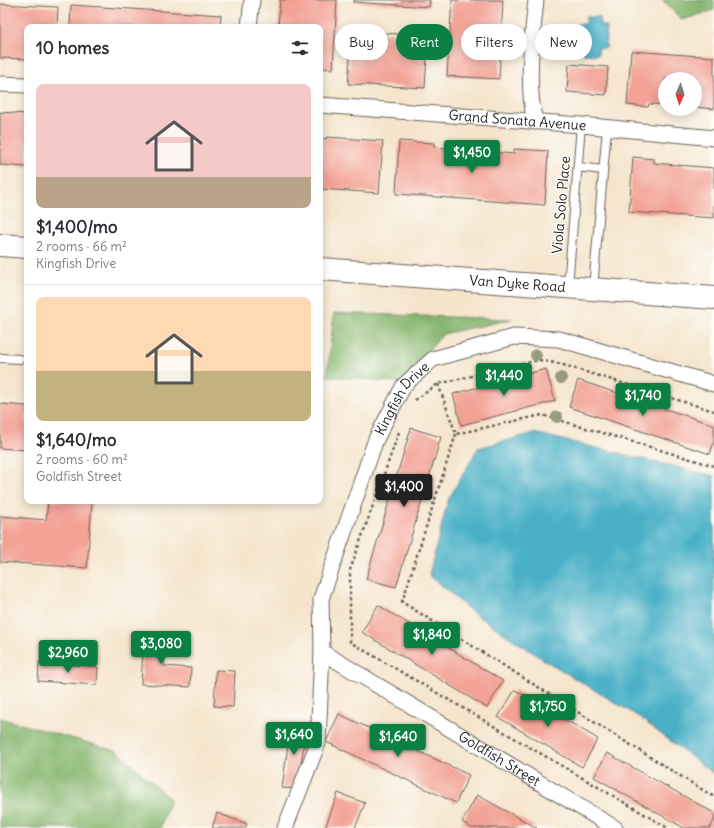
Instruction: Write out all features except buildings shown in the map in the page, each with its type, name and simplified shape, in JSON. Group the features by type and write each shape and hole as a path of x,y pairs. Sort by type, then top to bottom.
{"main road":[{"path":"0,245 24,247"},
{"name":"Van Dyke Road","path":"323,269 568,286 714,298"}],"street":[{"path":"249,24 252,0"},
{"path":"535,122 531,104 530,57 536,0"},
{"path":"0,84 24,85"},
{"name":"Grand Sonata Avenue","path":"323,105 581,125 714,138"},
{"name":"Kingfish Drive","path":"285,828 318,743 322,652 321,599 376,439 404,385 433,359 514,337 559,339 714,384"},
{"name":"Goldfish Street","path":"322,652 615,828"}],"lane":[{"name":"Viola Solo Place","path":"568,286 581,125"},
{"path":"593,288 606,128"},
{"path":"578,167 603,170"},
{"path":"0,358 20,359"}],"path":[{"path":"409,404 438,384 539,360 560,364 714,411"},
{"path":"438,384 456,434 402,602 714,796"},
{"path":"456,434 542,415 714,466"},
{"path":"402,425 350,570 350,642 668,828"}],"green space":[{"path":"662,0 714,0 714,10 682,20"},
{"path":"334,313 512,319 443,334 401,383 327,376"},
{"path":"0,718 117,751 170,799 160,828 0,828"}],"water":[{"path":"586,17 600,17 600,26 607,26 606,48 598,48 598,55 592,55 592,24 586,24"},
{"path":"534,433 714,476 714,774 636,715 541,658 472,612 429,575 448,500 478,448"}]}
